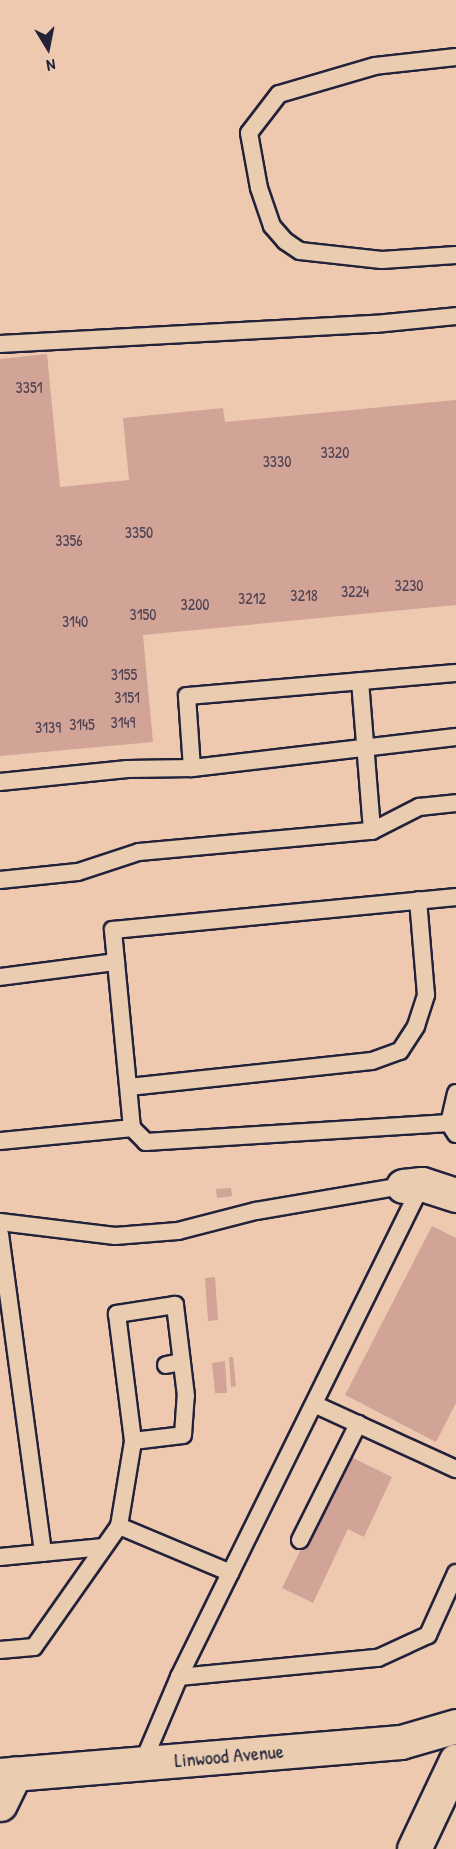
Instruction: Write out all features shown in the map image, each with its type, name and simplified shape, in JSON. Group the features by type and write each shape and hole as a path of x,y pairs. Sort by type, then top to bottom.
{"street":[{"path":"412,1185 456,1195"},
{"name":"Linwood Avenue","path":"8,1774 402,1742 456,1726"},
{"path":"414,1849 456,1760"},
{"path":"0,1804 8,1774"}],"lane":[{"path":"456,57 375,66 279,94 249,133 259,188 273,226 285,242 300,251 382,260 456,255"},
{"path":"0,344 375,324 456,316"},
{"path":"192,768 187,696 456,673"},
{"path":"360,681 372,831"},
{"path":"0,782 127,769 192,768 456,737"},
{"path":"0,880 78,872 139,852 372,831 419,807 456,803"},
{"path":"456,897 113,930 132,1128 146,1143 453,1128 456,1093"},
{"path":"129,1088 372,1060 400,1051 416,1026 426,995 418,900"},
{"path":"0,977 117,962"},
{"path":"0,1141 132,1128"},
{"path":"0,1222 115,1236 178,1231 256,1210 412,1185"},
{"path":"143,1762 179,1677 316,1405 412,1185"},
{"path":"0,1234 43,1553"},
{"path":"0,1650 34,1647 119,1526 133,1441 135,1405 117,1314 175,1305 174,1364 183,1435 133,1441"},
{"path":"316,1405 456,1469"},
{"path":"300,1540 358,1424"},
{"path":"119,1526 231,1573"},
{"path":"0,1557 105,1547"},
{"path":"179,1677 378,1658 428,1635 456,1573"}],"building":[{"path":"47,354 60,487 129,480 123,418 223,408 225,422 456,400 456,605 143,635 153,742 0,756 0,359"},
{"path":"231,1188 232,1196 217,1198 216,1189"},
{"path":"432,1226 456,1238 456,1403 436,1442 345,1395"},
{"path":"215,1277 218,1320 208,1321 205,1278"},
{"path":"229,1357 233,1357 236,1386 231,1387"},
{"path":"225,1361 227,1393 215,1393 212,1363"},
{"path":"347,1455 392,1477 364,1537 348,1529 313,1603 282,1588"}]}
